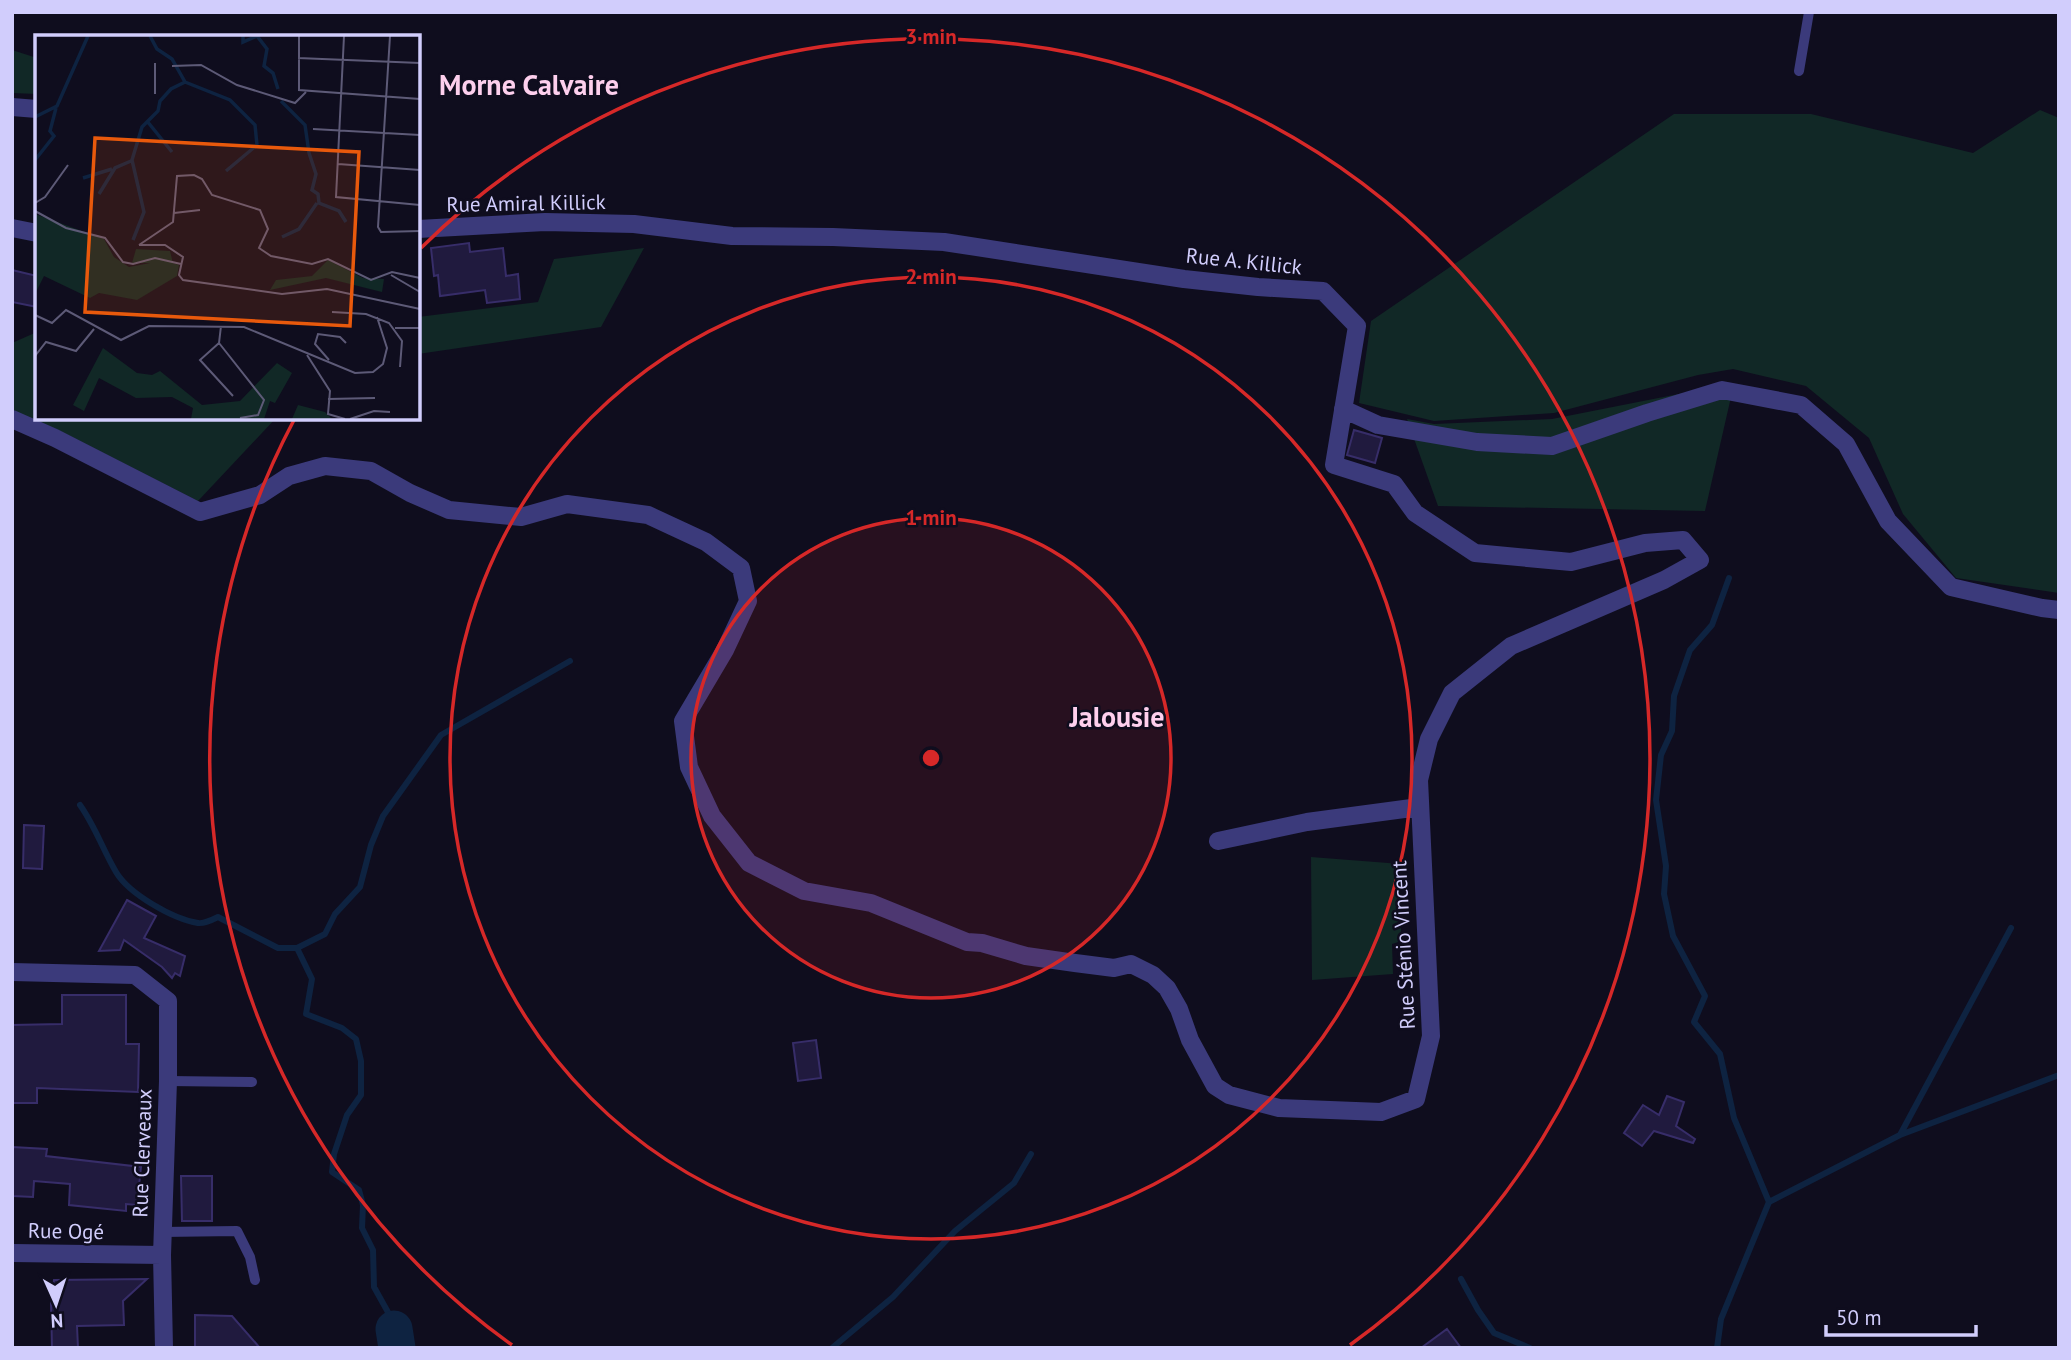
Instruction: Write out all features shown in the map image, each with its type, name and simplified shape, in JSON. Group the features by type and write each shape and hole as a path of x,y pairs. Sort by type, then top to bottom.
{"street":[{"path":"12,107 35,109"},
{"name":"Rue Amiral Killick","path":"420,229 545,222 634,224"},
{"name":"Rue A. Killick","path":"634,224 732,236 944,242 1184,279 1323,291 1357,326 1334,465 1394,484 1415,513 1475,553 1571,562 1645,542 1684,540"},
{"path":"12,228 35,233"},
{"path":"1343,409 1378,425 1477,442 1552,446 1722,390 1801,405 1846,444 1888,521 1951,587 2059,610"},
{"name":"Rue Sténio Vincent","path":"12,419 200,512 260,495 289,476 325,466 371,471 410,493 449,510 521,517 567,504 648,514 706,542 741,568 748,601 725,650 683,721 689,767 712,816 749,863 804,891 871,903 967,942 982,943 1026,956 1075,963 1114,968 1131,964 1153,975 1167,988 1179,1009 1190,1040 1215,1086 1229,1095 1279,1108 1381,1112 1416,1099 1431,1036 1419,807 1419,780 1429,739 1452,693 1511,646 1664,580 1700,560 1684,540"},
{"path":"1218,841 1307,822 1419,807"},
{"name":"Rue Clerveaux","path":"12,972 135,975 168,1001 162,1232 164,1348"},
{"name":"Rue Ogé","path":"12,1253 162,1255"}],"lane":[{"path":"1799,72 1810,12"},
{"path":"168,1081 252,1083"},
{"path":"162,1232 237,1231 250,1257 254,1280"}],"green space":[{"path":"12,50 35,57 35,94 12,93"},
{"path":"2040,110 2059,118 2059,593 1956,578 1903,514 1869,438 1806,386 1733,369 1698,375 1554,413 1434,421 1359,403 1371,321 1674,114 1811,114 1973,153"},
{"path":"644,248 601,327 420,354 420,317 538,302 554,259"},
{"path":"35,333 35,420 274,420 198,501 60,431 12,412 12,343"},
{"path":"1709,388 1731,397 1705,511 1438,506 1407,419 1434,424 1552,419"},
{"path":"1311,857 1401,864 1401,941 1392,944 1393,974 1312,980"}],"building":[{"path":"469,243 470,252 503,248 506,276 518,274 520,299 487,303 485,290 440,296 438,275 434,276 431,248"},
{"path":"12,270 35,276 35,307 12,302"},
{"path":"1354,430 1382,438 1375,463 1347,455"},
{"path":"24,825 44,826 42,869 23,868"},
{"path":"127,900 156,916 144,938 185,956 180,976 175,973 172,978 162,967 124,940 120,950 99,951"},
{"path":"62,995 126,995 126,1044 139,1044 138,1092 37,1088 37,1103 12,1103 12,1025 62,1024"},
{"path":"816,1040 821,1078 798,1081 793,1043"},
{"path":"1667,1096 1684,1102 1676,1126 1695,1139 1693,1143 1654,1131 1642,1146 1624,1133 1643,1105 1659,1115"},
{"path":"12,1147 47,1149 46,1156 141,1167 137,1205 126,1204 126,1211 69,1205 70,1184 34,1181 33,1197 13,1196"},
{"path":"181,1176 212,1176 212,1221 182,1221"},
{"path":"147,1279 123,1301 124,1325 77,1326 78,1348 52,1348 51,1304 54,1280"},
{"path":"195,1315 232,1316 260,1348 195,1348"},
{"path":"1447,1329 1461,1348 1421,1348"}],"waterway":[{"path":"1717,1348 1721,1319 1769,1202 1734,1118 1720,1054 1694,1022 1705,996 1673,936 1664,894 1666,866 1656,800 1661,755 1672,731 1674,696 1690,650 1712,625 1729,578"},
{"path":"297,948 325,934 335,914 360,887 371,845 383,816 441,735 570,661"},
{"path":"80,805 116,872 141,897 188,921 203,923 218,917 278,948 297,948 312,979 306,1014 342,1028 356,1039 361,1061 361,1095 347,1115 334,1154 332,1172 359,1190 363,1205 362,1228 373,1250 374,1287 394,1329"},
{"path":"1769,1202 1900,1135 2011,928"},
{"path":"1900,1135 2059,1075"},
{"path":"832,1348 893,1297 955,1231 1014,1183 1031,1154"},
{"path":"1461,1279 1494,1333 1530,1348"},
{"path":"394,1329 397,1348"}],"district":[{"name":"Morne Calvaire","path":"529,84"},
{"name":"Jalousie","path":"1117,716"}]}
